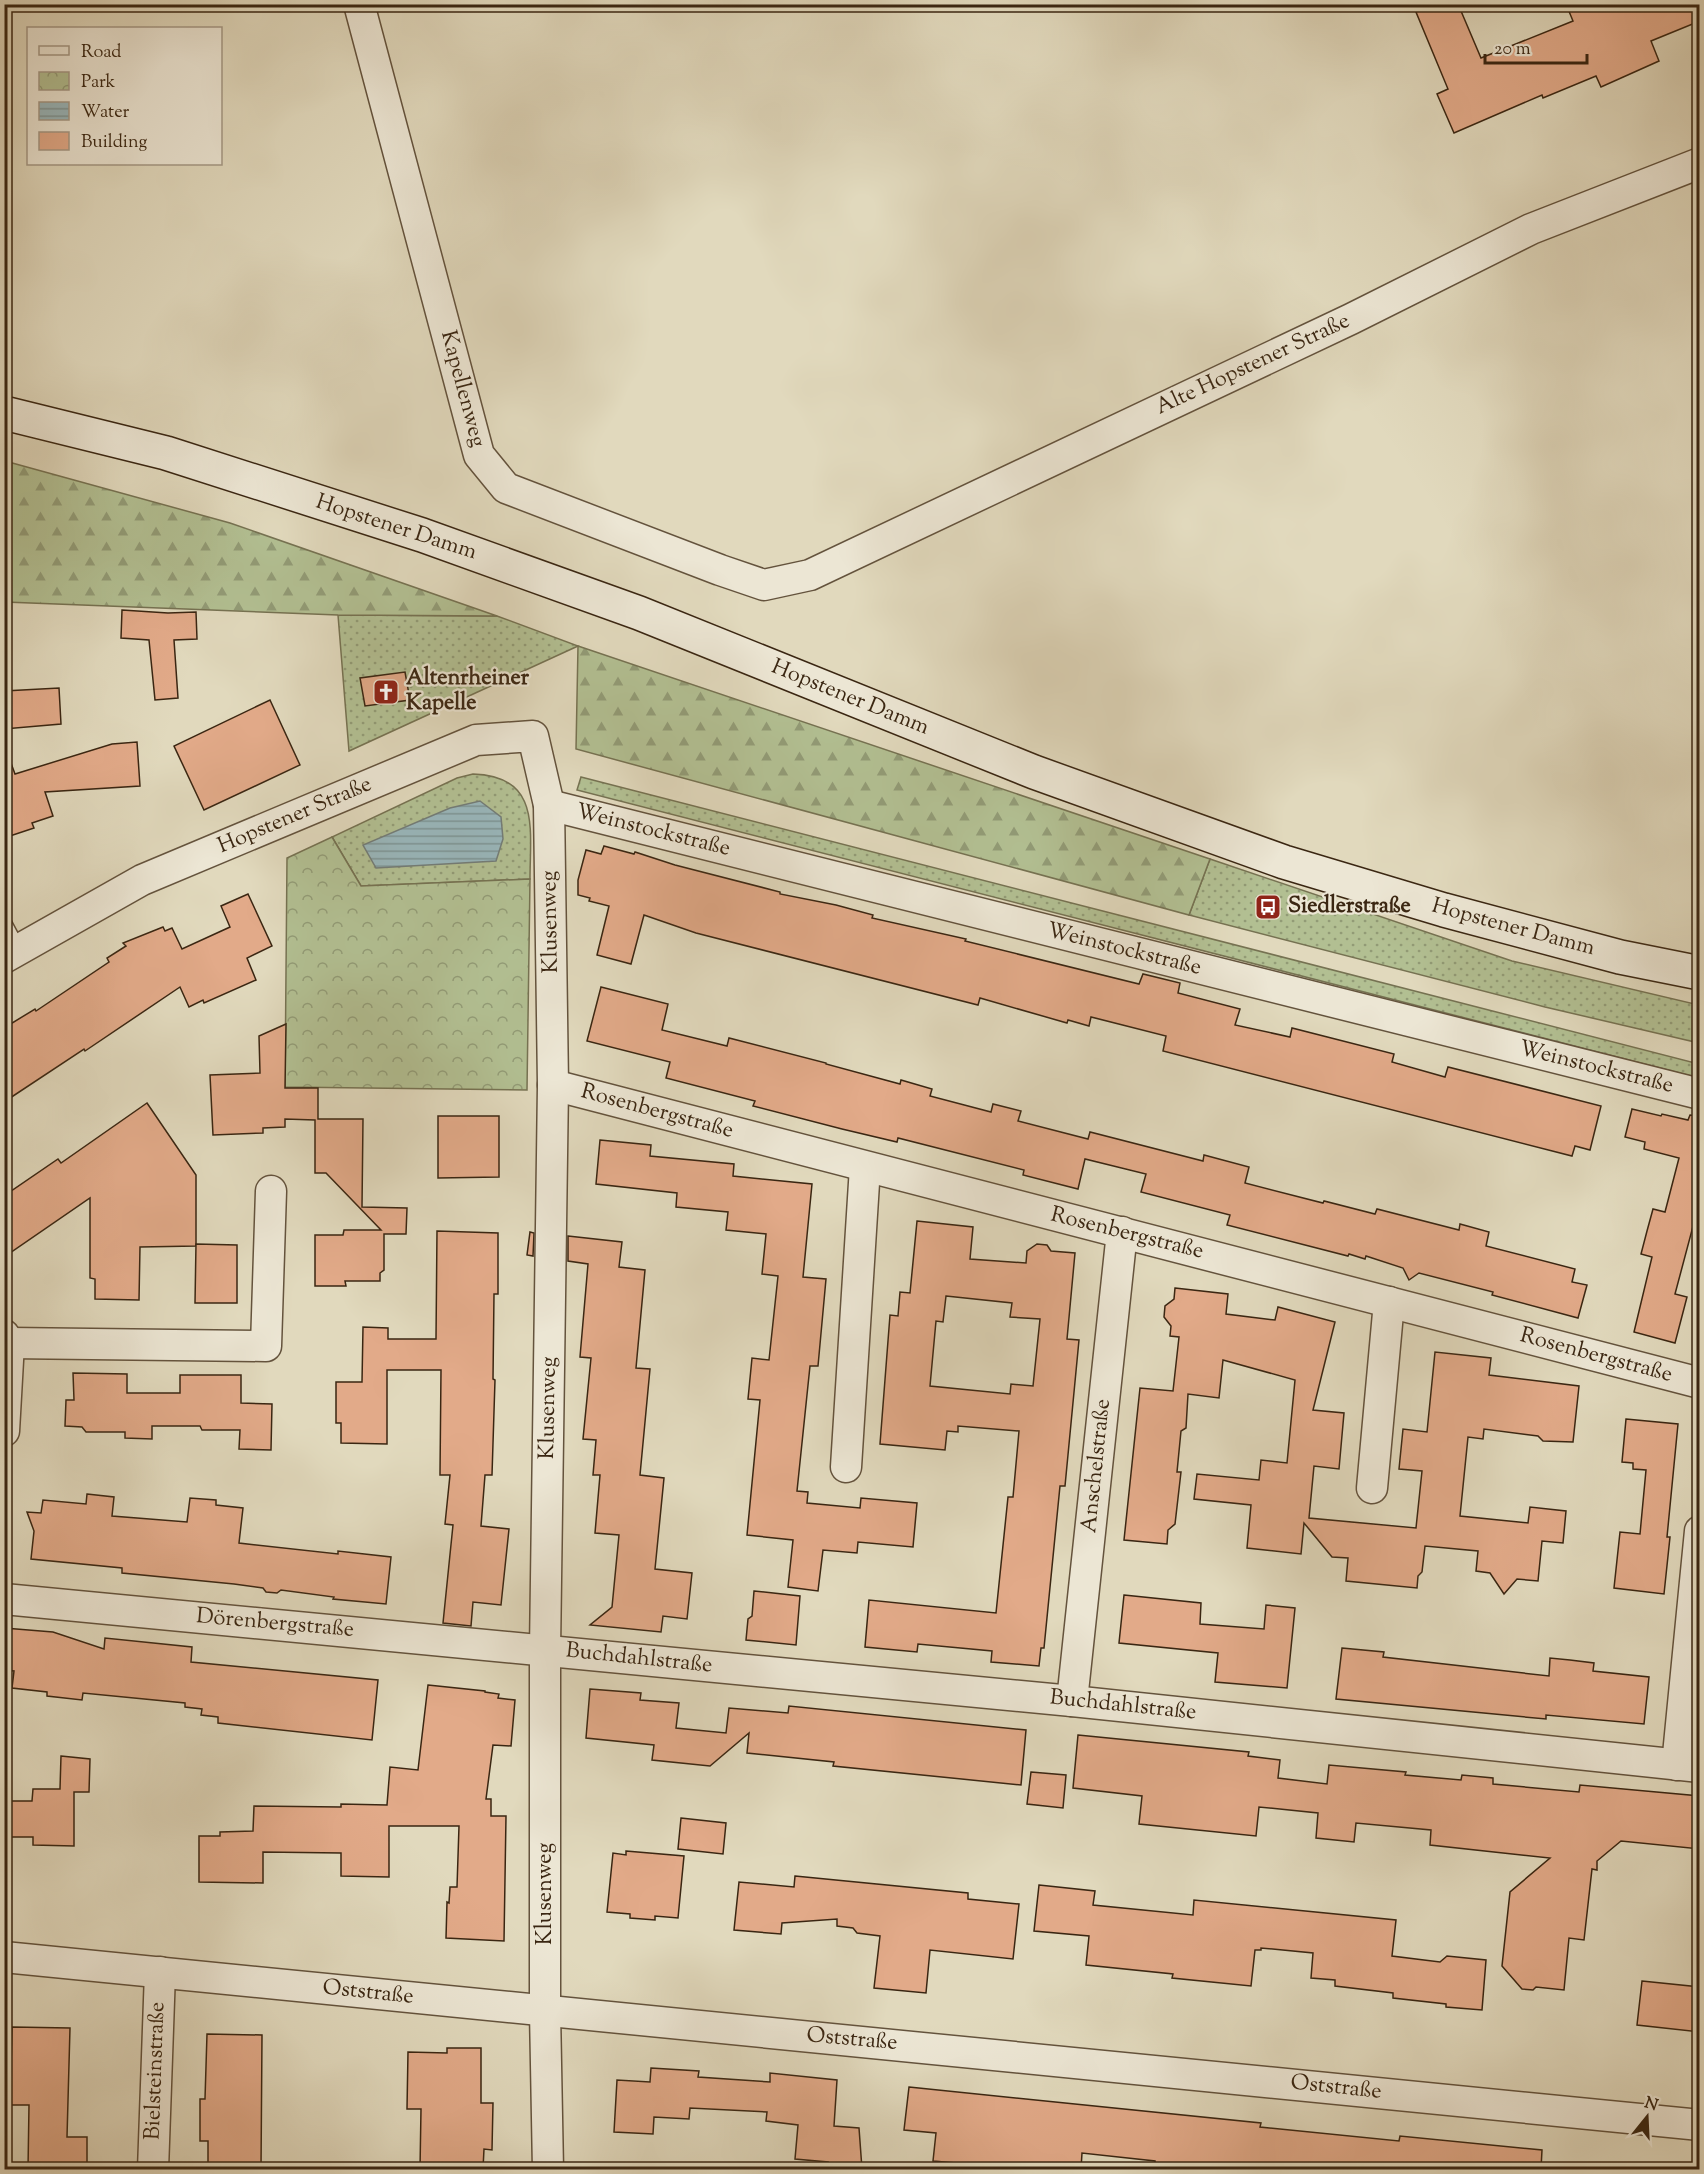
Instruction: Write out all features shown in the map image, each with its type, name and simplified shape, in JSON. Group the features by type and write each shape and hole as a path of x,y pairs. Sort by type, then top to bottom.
{"main road":[{"name":"Hopstener Damm","path":"4,413 166,453 422,535 639,613 1034,772 1284,862 1444,910 1620,957 1700,973"}],"street":[{"name":"Kapellenweg","path":"359,4 479,455 506,488 720,570 764,585 810,575"},
{"name":"Alte Hopstener Straße","path":"810,575 1351,319 1531,229 1700,163"},
{"name":"Hopstener Straße","path":"11,954 142,880 476,740 533,736 549,805"},
{"name":"Klusenweg","path":"548,2169 545,2011 545,1650 553,1084 549,805"},
{"name":"Weinstockstraße","path":"549,805 1700,1095"},
{"name":"Rosenbergstraße","path":"553,1084 1700,1383"},
{"path":"846,1467 865,1167"},
{"path":"4,1431 7,1339 266,1346 271,1191"},
{"name":"Anschelstraße","path":"1072,1701 1122,1232"},
{"path":"1372,1488 1389,1302"},
{"path":"1688,1766 1700,1531"},
{"name":"Dörenbergstraße","path":"4,1599 545,1650"},
{"name":"Buchdahlstraße","path":"545,1650 1072,1701 1688,1766"},
{"name":"Oststraße","path":"4,1957 1700,2125"},
{"name":"Bielsteinstraße","path":"153,2169 160,1972"}],"lane":[{"path":"4,924 11,954"}],"green space":[{"path":"5,461 230,523 497,616 338,615 5,602"},
{"path":"338,615 497,616 578,646 349,751"},
{"path":"578,646 1210,859 1189,915 576,749"},
{"path":"473,774 495,777 511,784 521,795 527,808 530,824 530,879 361,886 332,837 457,778"},
{"path":"581,777 1699,1064 1699,1078 577,790"},
{"path":"332,837 361,886 530,879 527,1090 285,1087 287,858"},
{"path":"1210,859 1512,961 1699,1005 1699,1043 1545,1007 1189,915"}],"water":[{"path":"480,801 501,817 503,839 496,861 376,868 363,845 450,808"}],"building":[{"path":"1433,4 1458,4 1481,58 1573,21 1566,4 1700,4 1700,21 1651,41 1659,61 1601,87 1596,76 1543,98 1542,95 1454,133 1437,94 1448,89 1416,12"},
{"path":"122,610 196,612 197,639 174,640 178,698 155,700 149,640 121,638"},
{"name":"Altenrheiner Kapelle","path":"405,672 410,700 365,706 360,678"},
{"path":"59,688 61,724 4,729 4,691"},
{"path":"270,700 300,765 204,810 174,746"},
{"path":"137,742 140,786 45,792 53,816 32,823 34,828 4,838 4,755 8,755 15,774 112,744"},
{"path":"604,846 634,854 635,852 675,865 780,892 780,894 836,905 873,915 872,918 966,939 965,941 1139,984 1143,974 1180,983 1178,993 1240,1009 1235,1025 1290,1037 1292,1028 1394,1054 1392,1062 1445,1077 1448,1067 1601,1106 1590,1150 1575,1146 1572,1156 1163,1051 1166,1036 1091,1017 1089,1026 1068,1020 1067,1023 980,998 978,1005 696,933 644,915 631,964 597,955 609,906 589,901 590,898 578,895 578,880 586,850 601,854"},
{"path":"248,894 272,946 247,958 256,980 204,1003 203,1000 189,1007 180,987 4,1102 4,1028 35,1009 36,1011 109,962 107,958 126,946 123,943 163,927 165,931 172,928 182,949 230,927 221,906"},
{"path":"601,987 668,1004 662,1030 727,1046 729,1038 900,1084 901,1080 932,1089 930,1096 991,1112 993,1104 1021,1111 1018,1121 1088,1139 1090,1132 1203,1161 1204,1155 1249,1167 1245,1183 1323,1203 1324,1201 1375,1214 1377,1209 1459,1230 1460,1224 1489,1232 1486,1246 1575,1269 1572,1282 1587,1285 1578,1318 1492,1295 1493,1292 1419,1273 1409,1280 1403,1268 1366,1256 1365,1259 1349,1254 1348,1256 1227,1225 1230,1215 1141,1192 1146,1174 1085,1159 1078,1189 1023,1175 1024,1170 898,1138 897,1142 753,1106 755,1101 666,1078 670,1062 587,1041"},
{"path":"286,1024 285,1088 318,1088 318,1119 363,1119 362,1207 407,1208 406,1234 384,1234 384,1270 380,1273 380,1281 345,1281 346,1286 315,1286 315,1235 343,1235 344,1230 381,1230 326,1173 315,1173 315,1120 285,1119 285,1127 263,1128 263,1133 213,1135 210,1075 260,1073 259,1036"},
{"path":"147,1103 196,1175 196,1246 140,1247 139,1300 95,1299 95,1279 90,1278 90,1198 4,1257 4,1196 58,1159 61,1163"},
{"path":"1632,1109 1688,1120 1690,1115 1700,1116 1700,1200 1675,1294 1687,1297 1675,1343 1634,1332 1652,1257 1641,1254 1653,1209 1665,1212 1679,1158 1644,1149 1645,1142 1625,1137"},
{"path":"438,1116 499,1116 499,1177 438,1178"},
{"path":"600,1140 651,1145 650,1156 734,1164 733,1176 812,1184 803,1277 826,1279 818,1366 810,1366 797,1491 808,1492 807,1503 860,1508 861,1498 917,1503 913,1547 858,1542 857,1553 823,1550 818,1591 788,1587 793,1540 747,1535 760,1400 748,1399 752,1358 769,1360 778,1276 762,1274 766,1234 726,1230 728,1212 676,1207 677,1193 596,1184"},
{"path":"917,1221 973,1227 970,1259 1026,1263 1027,1251 1037,1244 1047,1245 1051,1251 1075,1253 1067,1339 1079,1340 1065,1486 1060,1486 1044,1648 1041,1648 1039,1666 991,1662 992,1651 918,1644 917,1652 865,1647 869,1600 996,1613 1008,1497 1013,1497 1019,1431 958,1426 958,1432 947,1431 945,1450 880,1444 890,1315 898,1316 900,1292 910,1293","holes":["946,1296 1012,1303 1010,1317 1040,1319 1033,1386 1011,1384 1010,1394 930,1386 936,1321 943,1322"]},
{"path":"437,1231 498,1233 498,1294 494,1294 493,1379 495,1380 492,1475 485,1475 481,1526 509,1529 501,1605 473,1602 471,1626 443,1623 453,1525 445,1524 450,1475 440,1475 441,1370 387,1370 387,1444 341,1443 341,1423 336,1423 336,1382 362,1382 363,1327 388,1328 388,1339 436,1339"},
{"path":"530,1232 534,1233 533,1256 527,1255"},
{"path":"568,1236 622,1242 619,1267 645,1270 636,1368 650,1369 640,1475 664,1478 655,1569 692,1573 687,1619 663,1616 661,1632 590,1625 612,1607 619,1535 595,1533 600,1475 593,1475 596,1440 583,1439 591,1358 580,1357 588,1264 568,1261"},
{"path":"196,1244 237,1245 237,1303 195,1303"},
{"path":"1175,1288 1228,1294 1226,1314 1275,1320 1278,1307 1335,1322 1313,1410 1344,1413 1339,1469 1314,1466 1309,1518 1416,1528 1422,1471 1399,1469 1403,1429 1427,1432 1435,1352 1491,1358 1489,1375 1579,1386 1573,1442 1543,1441 1538,1436 1484,1429 1483,1439 1468,1437 1460,1516 1528,1523 1530,1507 1566,1511 1563,1543 1542,1541 1538,1581 1517,1579 1504,1594 1490,1573 1476,1571 1478,1551 1425,1546 1422,1572 1418,1576 1417,1588 1346,1581 1348,1558 1332,1557 1304,1523 1301,1554 1247,1548 1251,1505 1194,1499 1197,1474 1259,1480 1261,1460 1287,1463 1295,1380 1223,1360 1219,1398 1188,1394 1186,1428 1181,1431 1177,1472 1181,1472 1175,1524 1168,1530 1167,1544 1124,1540 1140,1388 1173,1391 1179,1337 1170,1336 1171,1326 1164,1317 1165,1306 1174,1299"},
{"path":"73,1373 127,1374 127,1393 180,1393 180,1375 241,1375 241,1403 272,1404 271,1450 239,1449 240,1430 202,1430 200,1426 152,1426 152,1439 125,1438 125,1432 86,1432 82,1427 65,1426 66,1400 74,1400"},
{"path":"1626,1419 1678,1424 1664,1594 1614,1588 1620,1532 1640,1534 1646,1470 1633,1469 1633,1463 1622,1462"},
{"path":"87,1494 114,1497 112,1516 187,1522 190,1498 216,1500 216,1505 243,1508 239,1543 338,1554 338,1551 391,1557 386,1604 333,1599 334,1597 281,1590 277,1593 266,1592 263,1588 234,1584 122,1573 122,1568 31,1559 34,1531 27,1512 41,1513 43,1500 86,1504"},
{"path":"754,1591 800,1596 796,1645 746,1640 748,1619 752,1616"},
{"path":"1124,1595 1201,1603 1200,1624 1264,1629 1266,1605 1295,1608 1287,1688 1215,1682 1218,1653 1119,1643"},
{"path":"4,1628 53,1632 104,1649 105,1638 192,1647 191,1662 378,1680 372,1740 218,1723 218,1717 201,1715 202,1709 185,1707 185,1703 83,1693 82,1700 47,1696 47,1692 12,1688 14,1671 4,1670"},
{"path":"1342,1648 1384,1652 1383,1657 1549,1676 1550,1658 1594,1663 1593,1671 1649,1677 1644,1724 1546,1715 1546,1719 1336,1699"},
{"path":"428,1685 485,1691 499,1694 498,1698 515,1700 511,1746 493,1745 486,1799 491,1799 491,1816 506,1816 504,1941 446,1938 447,1902 449,1903 450,1887 457,1887 459,1826 389,1826 389,1877 341,1876 341,1853 263,1852 263,1883 199,1882 199,1836 220,1836 220,1832 253,1831 254,1806 387,1805 390,1767 418,1770"},
{"path":"590,1689 641,1693 640,1700 679,1703 676,1728 726,1733 729,1708 788,1713 789,1706 1026,1730 1021,1785 833,1766 834,1762 747,1753 749,1733 710,1766 652,1760 654,1745 586,1738"},
{"path":"1078,1735 1249,1752 1248,1756 1280,1760 1278,1778 1327,1784 1329,1765 1461,1780 1462,1775 1493,1778 1493,1784 1579,1792 1580,1785 1700,1796 1700,1849 1621,1841 1597,1861 1597,1870 1592,1869 1584,1940 1569,1938 1564,1990 1536,1987 1533,1990 1522,1989 1502,1966 1510,1892 1550,1858 1430,1845 1431,1830 1356,1823 1354,1842 1316,1838 1318,1813 1259,1807 1256,1836 1139,1824 1142,1796 1073,1788"},
{"path":"61,1756 90,1759 89,1792 74,1792 74,1846 33,1845 33,1837 10,1837 10,1801 32,1801 33,1789 60,1789"},
{"path":"1031,1772 1066,1775 1063,1808 1027,1804"},
{"path":"681,1818 726,1823 723,1854 678,1849"},
{"path":"626,1851 684,1856 678,1918 655,1916 655,1920 630,1918 630,1914 607,1912 613,1853 626,1855"},
{"path":"795,1876 968,1893 968,1899 1019,1904 1013,1959 930,1950 926,1993 874,1988 880,1936 857,1933 853,1928 837,1926 837,1919 782,1923 781,1934 734,1930 739,1882 794,1887"},
{"path":"1039,1885 1095,1891 1093,1905 1193,1915 1194,1900 1396,1920 1392,1956 1440,1962 1447,1956 1486,1960 1482,2010 1446,2007 1446,2004 1393,1998 1393,1993 1335,1986 1335,1980 1311,1978 1313,1953 1261,1948 1261,1950 1255,1950 1251,1986 1172,1978 1173,1974 1086,1965 1089,1936 1034,1931"},
{"path":"1642,1981 1700,1987 1700,2032 1637,2025"},
{"path":"12,2027 70,2028 67,2137 87,2137 87,2169 28,2169 29,2105 10,2105"},
{"path":"207,2034 262,2035 261,2169 208,2169 208,2141 200,2141 200,2099 205,2099"},
{"path":"447,2048 481,2048 481,2103 493,2103 492,2150 484,2149 483,2169 420,2169 421,2109 407,2109 408,2052 447,2053"},
{"path":"651,2068 699,2071 698,2077 770,2082 770,2073 837,2080 834,2126 859,2128 862,2169 827,2166 828,2162 795,2159 798,2125 766,2121 767,2112 690,2108 689,2119 654,2117 653,2134 614,2132 617,2080 650,2082"},
{"path":"909,2087 1261,2123 1260,2127 1399,2141 1400,2136 1542,2150 1541,2169 1155,2169 1155,2161 1082,2153 1081,2169 1028,2169 933,2161 936,2133 904,2130"}],"place":[{"name":"Altenrheiner Kapelle","path":"386,692"},
{"name":"Siedlerstraße","path":"1268,907"}]}
